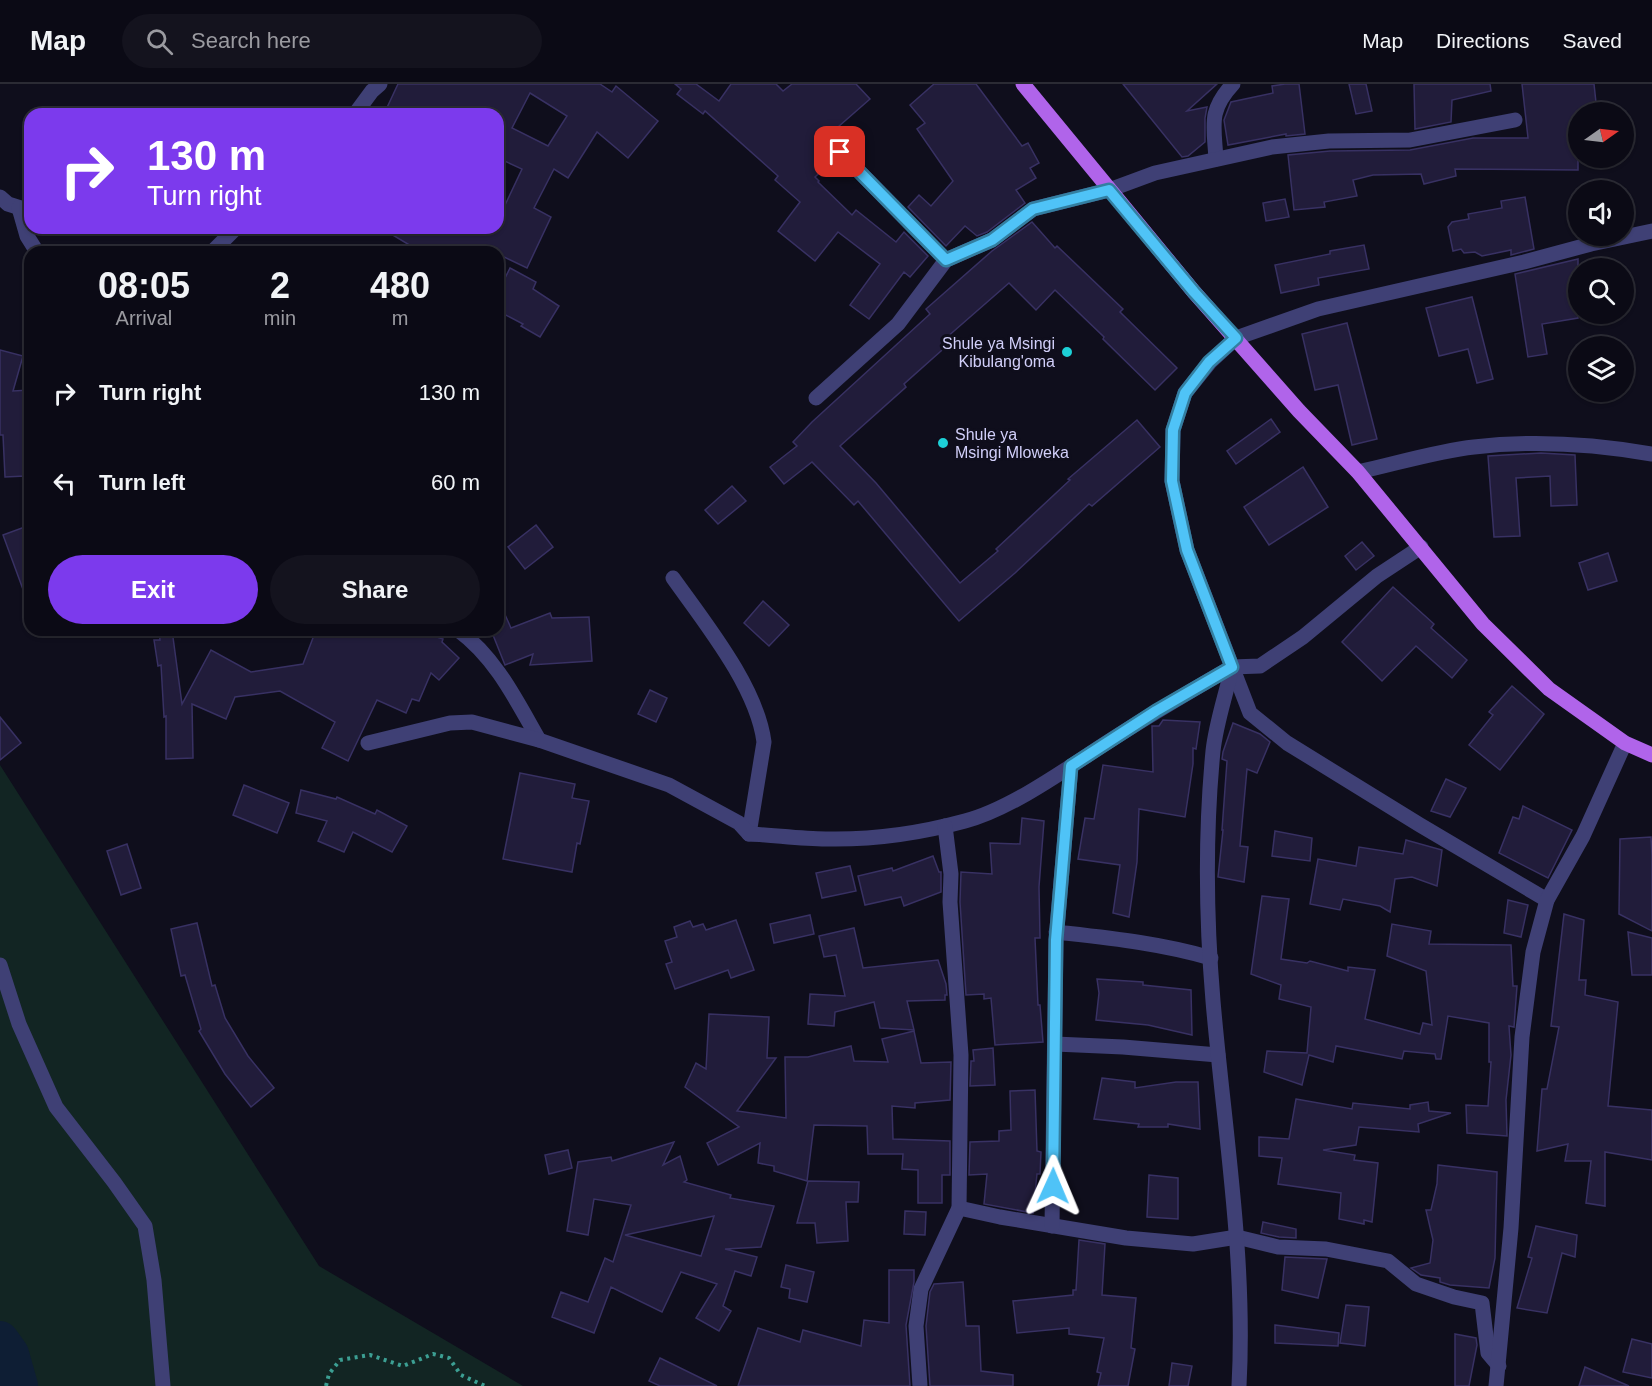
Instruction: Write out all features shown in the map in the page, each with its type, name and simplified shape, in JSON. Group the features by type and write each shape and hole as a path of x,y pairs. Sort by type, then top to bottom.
{"main road":[{"path":"1023,84 1194,292 1299,411 1358,472 1483,624 1549,689 1625,743 1652,755"}],"street":[{"path":"359,108 380,84"},
{"path":"1216,159 1214,125 1216,107 1233,84"},
{"path":"816,398 898,324 946,260 992,240 1033,209 1109,190 1155,173 1272,147 1329,141 1410,140 1515,120"},
{"path":"840,152 946,260"},
{"path":"0,197 8,204 24,209"},
{"path":"1547,900 1287,743 1250,713 1187,550 1172,481 1173,430 1185,393 1209,362 1236,338 1318,309 1652,231"},
{"path":"218,246 230,234"},
{"path":"1358,472 1472,447 1504,444 1604,446 1652,454"},
{"path":"368,743 450,723 472,722 539,740 669,785 739,823 749,834 825,839 871,838 945,826 968,821 1001,808 1156,711 1232,667 1260,666 1303,637 1377,576 1421,547"},
{"path":"673,578 729,660 751,698 762,728 764,742 749,834"},
{"path":"466,636 500,672 539,740"},
{"path":"1232,667 1213,749 1207,903 1218,1055 1237,1237 1240,1326 1239,1386"},
{"path":"1496,1386 1511,1228 1522,1037 1533,952 1547,900 1583,836 1625,743"},
{"path":"1052,1226 1056,932 1071,766"},
{"path":"920,1386 915,1326 921,1289 959,1208 961,1055 950,902 951,874 945,826"},
{"path":"1056,932 1146,942 1174,947 1210,958"},
{"path":"0,965 19,1024 56,1107 145,1226 154,1280 163,1386"},
{"path":"1055,1044 1218,1055"},
{"path":"959,1208 1126,1238 1193,1244 1237,1237 1278,1247 1326,1249 1388,1261 1416,1284 1454,1297 1482,1303 1488,1353 1499,1366"}],"path":[{"path":"326,1386 328,1374 340,1360 370,1355 403,1366 433,1354 449,1358 461,1375 485,1386"}],"green space":[{"path":"0,765 319,1266 523,1386 0,1386"}],"building":[{"path":"398,84 600,84 612,92 616,86 658,121 628,158 597,132 568,178 554,169 534,208 551,217 527,268 504,257 504,246 411,246 391,234 504,234 504,207 522,169 504,161 504,108 387,108","holes":["530,93 567,116 548,146 512,128"]},
{"path":"675,84 696,84 719,101 731,84 776,84 783,91 792,84 856,84 870,99 838,127 843,133 830,145 834,160 815,177 852,215 856,210 896,242 904,232 928,256 910,277 904,272 869,319 850,305 880,264 838,232 815,261 778,231 800,202 775,180 778,176 705,111 703,114 677,94 681,89"},
{"path":"934,84 976,84 1022,146 1028,143 1039,163 1030,168 1036,178 1016,190 1025,203 987,232 977,236 965,226 946,246 908,207 919,195 931,206 953,181 917,129 925,123 910,105"},
{"path":"1123,84 1217,84 1187,111 1207,107 1205,142 1188,156 1182,157"},
{"path":"1299,84 1305,134 1286,136 1286,134 1228,145 1224,120 1231,102 1273,93 1272,86"},
{"path":"1349,84 1366,84 1372,111 1356,114"},
{"path":"1414,84 1490,84 1491,91 1452,100 1451,122 1415,129"},
{"path":"1522,84 1594,84 1596,102 1568,102 1568,168 1578,168 1578,170 1455,169 1456,176 1424,184 1421,174 1373,175 1353,180 1357,196 1324,202 1325,207 1294,210 1288,155 1330,151 1410,150 1473,138 1528,138"},
{"path":"1525,197 1534,249 1511,255 1511,250 1482,256 1475,252 1464,253 1461,249 1453,251 1448,227 1452,222 1469,219 1468,214 1502,208 1501,201"},
{"path":"1285,199 1289,217 1266,221 1263,203"},
{"path":"1032,222 1055,248 1057,246 1123,309 1120,312 1177,368 1155,390 1055,290 1036,310 1009,283 946,338 950,343 904,384 906,387 840,446 876,483 960,583 998,551 996,549 1070,480 1068,479 1137,420 1160,447 1092,506 1089,504 959,621 858,501 854,505 812,462 784,484 770,467 797,446 793,442 812,422 930,314 926,309 992,251"},
{"path":"1364,245 1369,269 1318,278 1319,285 1281,293 1275,265"},
{"path":"1568,261 1568,320 1542,324 1547,354 1528,357 1515,274"},
{"path":"510,268 536,282 533,289 559,306 540,337 521,326 523,324 504,314 504,280"},
{"path":"1472,297 1493,379 1477,383 1468,349 1439,356 1426,308"},
{"path":"1347,323 1377,439 1352,445 1338,385 1315,390 1302,334"},
{"path":"0,350 23,356 13,391 24,390 24,476 5,477 3,435 0,435"},
{"path":"1271,419 1280,432 1236,464 1227,451"},
{"path":"1541,453 1575,455 1577,505 1551,506 1550,476 1516,478 1520,536 1494,537 1488,456"},
{"path":"1303,467 1328,507 1269,545 1244,507"},
{"path":"732,486 746,501 718,524 705,510"},
{"path":"536,525 553,547 525,569 508,547"},
{"path":"24,527 24,592 3,535"},
{"path":"1362,542 1374,556 1356,570 1345,556"},
{"path":"1608,553 1617,581 1588,590 1579,563"},
{"path":"1393,587 1434,624 1431,628 1467,660 1452,678 1416,646 1382,681 1342,642"},
{"path":"763,601 789,625 769,646 744,623"},
{"path":"504,612 511,628 550,613 552,618 589,617 592,661 530,665 533,654 505,665 493,636 504,636"},
{"path":"160,636 173,636 182,704 211,650 251,672 303,664 314,636 434,636 443,639 442,642 459,658 439,680 431,673 419,701 412,699 406,713 377,700 348,761 322,748 335,722 280,691 235,697 226,719 192,704 193,758 166,759 166,716 164,717 161,665 158,666 154,640 160,640"},
{"path":"1512,686 1544,714 1500,770 1469,745 1493,715 1489,712"},
{"path":"650,690 667,698 656,722 638,714"},
{"path":"0,717 21,743 0,760"},
{"path":"1163,720 1200,722 1196,749 1193,748 1193,764 1185,817 1139,809 1137,862 1129,917 1113,913 1120,865 1078,859 1085,818 1094,819 1103,765 1153,772 1152,726 1159,726"},
{"path":"1233,723 1260,734 1270,742 1257,773 1247,769 1240,846 1248,847 1244,882 1218,877 1227,761 1222,759"},
{"path":"520,773 575,784 572,798 589,801 580,844 577,843 572,872 503,859"},
{"path":"1446,779 1466,788 1450,817 1431,811"},
{"path":"244,785 289,803 277,833 233,815"},
{"path":"301,790 336,799 337,797 375,814 377,810 407,826 392,852 353,832 344,852 318,841 327,821 296,813"},
{"path":"1523,806 1572,830 1548,878 1499,853 1513,817 1519,819"},
{"path":"1022,818 1044,821 1039,887 1040,938 1035,938 1038,1005 1040,1005 1043,1042 995,1045 991,998 984,999 984,994 966,995 960,902 961,872 992,874 990,843 1020,844"},
{"path":"1275,831 1312,838 1310,861 1272,856"},
{"path":"1651,837 1652,931 1619,914 1620,839"},
{"path":"1406,840 1442,850 1437,886 1412,877 1395,879 1390,912 1380,906 1343,899 1340,910 1310,904 1318,859 1356,866 1359,847 1403,854"},
{"path":"127,844 141,888 121,895 107,851"},
{"path":"933,856 941,872 941,892 904,906 901,897 865,905 858,876 892,868 893,871"},
{"path":"850,866 856,891 822,898 816,873"},
{"path":"1262,896 1289,899 1281,959 1307,963 1310,961 1348,971 1348,967 1375,970 1365,1019 1420,1034 1423,1023 1432,1025 1426,971 1387,956 1392,924 1431,931 1429,944 1511,945 1513,986 1517,986 1514,1027 1509,1026 1511,1055 1506,1100 1507,1136 1467,1133 1466,1105 1488,1106 1491,1062 1489,1062 1489,1023 1448,1016 1441,1059 1436,1059 1435,1054 1404,1051 1402,1059 1336,1046 1333,1062 1309,1055 1302,1085 1264,1072 1267,1051 1307,1053 1311,1007 1279,999 1281,985 1251,974"},
{"path":"1508,900 1528,905 1521,937 1504,933"},
{"path":"1564,914 1584,920 1579,980 1586,980 1585,995 1618,1002 1608,1106 1652,1110 1652,1160 1605,1152 1605,1206 1586,1203 1591,1161 1565,1161 1568,1144 1537,1151 1542,1089 1547,1089 1559,1027 1551,1026"},
{"path":"810,915 814,934 774,943 770,924"},
{"path":"736,920 754,970 731,978 728,970 675,989 666,964 672,962 665,941 677,937 674,927 690,921 693,927 703,924 706,930"},
{"path":"197,923 212,986 215,985 225,1018 248,1056 274,1088 251,1107 225,1074 199,1031 201,1029 185,975 181,976 171,929"},
{"path":"854,928 863,968 938,960 947,995 945,995 945,1000 907,1001 914,1030 880,1028 874,1002 835,1012 834,1026 808,1024 810,994 845,996 836,955 824,957 819,936"},
{"path":"1628,932 1652,938 1652,975 1632,975"},
{"path":"1097,979 1143,982 1143,985 1191,990 1192,1035 1148,1025 1096,1020 1099,993"},
{"path":"709,1014 769,1017 767,1058 776,1058 737,1111 786,1118 785,1057 808,1057 851,1046 854,1061 888,1062 882,1039 914,1031 921,1063 951,1062 950,1100 915,1103 915,1108 892,1106 893,1139 950,1141 950,1175 942,1175 942,1203 918,1203 918,1170 902,1169 903,1154 868,1154 867,1126 814,1125 807,1181 774,1171 774,1166 758,1163 760,1143 718,1165 707,1143 739,1127 685,1087 696,1063 706,1069"},
{"path":"993,1048 995,1085 970,1086 971,1061 974,1061 973,1050"},
{"path":"1102,1078 1135,1082 1135,1088 1176,1082 1198,1082 1200,1129 1168,1124 1168,1127 1138,1127 1139,1124 1094,1119"},
{"path":"1035,1090 1037,1151 1041,1152 1040,1174 1037,1174 1033,1213 984,1204 987,1174 969,1175 970,1142 999,1141 999,1131 1011,1130 1010,1091"},
{"path":"1296,1099 1352,1109 1353,1103 1410,1109 1410,1105 1428,1102 1429,1111 1451,1113 1418,1124 1419,1132 1359,1127 1356,1145 1323,1150 1355,1155 1354,1160 1378,1163 1372,1222 1364,1220 1364,1224 1339,1219 1341,1193 1278,1184 1282,1158 1259,1156 1259,1137 1289,1139"},
{"path":"674,1142 663,1165 680,1156 687,1180 684,1182 731,1195 730,1198 774,1206 761,1247 725,1249 757,1257 751,1276 735,1271 723,1306 731,1311 719,1331 696,1318 717,1284 681,1272 662,1312 611,1287 594,1333 552,1317 561,1292 588,1302 605,1258 613,1262 631,1205 594,1199 588,1235 567,1231 578,1162 611,1157 612,1161","holes":["714,1216 701,1256 625,1235"]},
{"path":"568,1150 572,1168 549,1174 545,1155"},
{"path":"1438,1165 1497,1172 1495,1258 1489,1288 1450,1285 1440,1282 1440,1278 1421,1275 1411,1268 1430,1263 1433,1240 1426,1210 1431,1210 1437,1184"},
{"path":"1149,1175 1178,1178 1178,1219 1147,1217"},
{"path":"808,1181 859,1182 858,1202 846,1202 848,1241 817,1243 815,1223 797,1223"},
{"path":"905,1211 926,1212 925,1235 904,1234"},
{"path":"1263,1222 1296,1229 1296,1238 1261,1233"},
{"path":"1536,1226 1577,1235 1575,1257 1562,1253 1547,1313 1517,1308 1532,1258 1528,1257"},
{"path":"1079,1240 1105,1244 1102,1295 1136,1298 1131,1348 1135,1349 1128,1386 1098,1386 1101,1373 1097,1372 1104,1338 1069,1334 1069,1328 1017,1333 1013,1301 1073,1295 1073,1290 1076,1290"},
{"path":"1285,1257 1327,1259 1318,1298 1282,1290"},
{"path":"786,1265 814,1272 807,1302 789,1298 790,1289 781,1287"},
{"path":"889,1270 914,1270 906,1325 910,1386 738,1386 758,1328 800,1342 803,1330 861,1346 864,1320 889,1323"},
{"path":"963,1282 966,1326 979,1326 981,1371 1013,1375 1013,1386 930,1386 926,1326 930,1292 934,1284"},
{"path":"1346,1305 1369,1307 1365,1346 1340,1343"},
{"path":"1275,1325 1339,1333 1338,1346 1275,1343"},
{"path":"1455,1334 1476,1338 1477,1345 1469,1386 1455,1386"},
{"path":"1632,1339 1652,1344 1652,1378 1623,1372"},
{"path":"660,1358 717,1386 660,1386 649,1381"},
{"path":"1172,1363 1192,1366 1188,1386 1169,1386"},
{"path":"1585,1367 1629,1386 1579,1386"}],"waterway":[{"path":"0,1340 10,1354 19,1386"}],"place":[{"name":"Shule ya Msingi Kibulang'oma","path":"1067,352"},
{"name":"Shule ya Msingi Mloweka","path":"943,443"}],"route":[{"path":"840,152 946,260 992,240 1033,209 1109,190 1194,292 1236,338 1209,362 1185,393 1173,430 1172,481 1187,550 1232,667 1156,711 1071,766 1056,940 1053,1186"}]}
